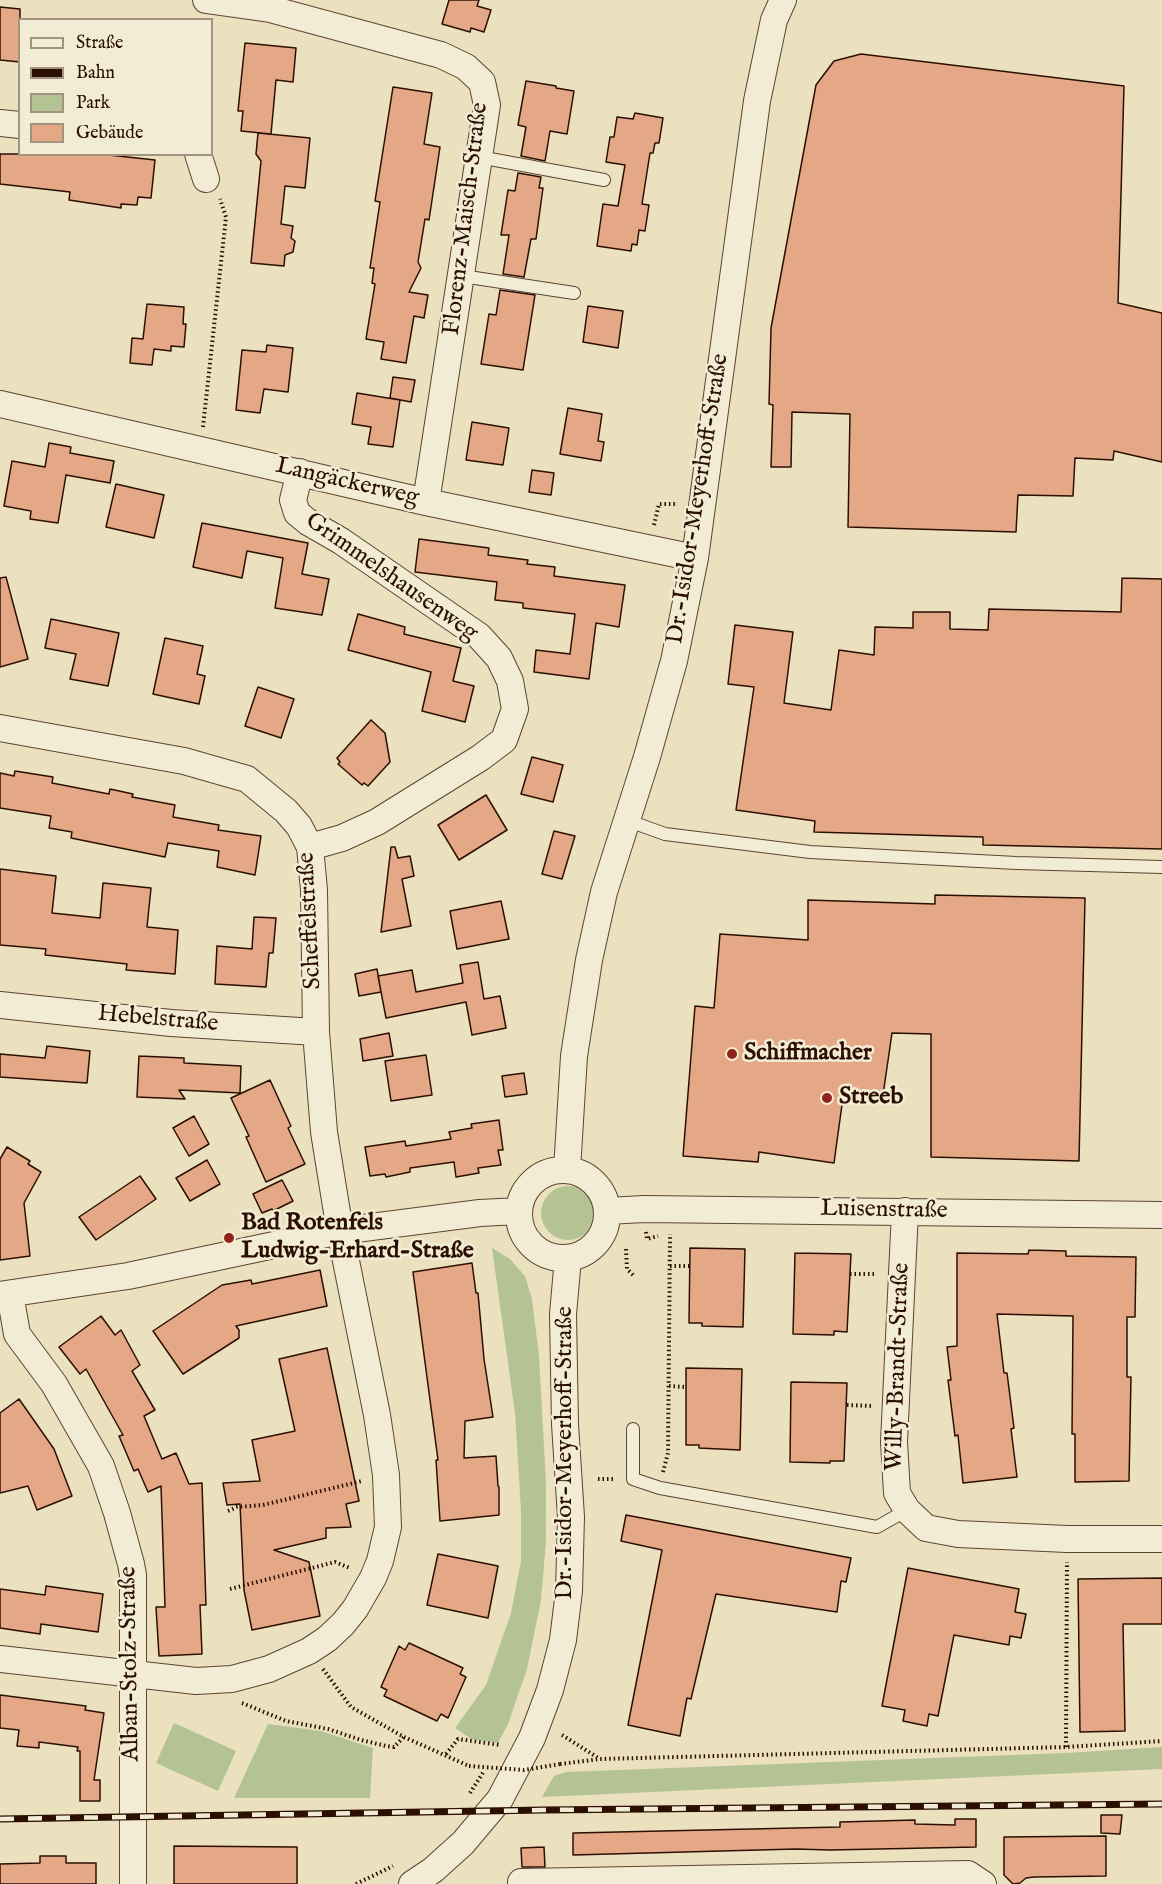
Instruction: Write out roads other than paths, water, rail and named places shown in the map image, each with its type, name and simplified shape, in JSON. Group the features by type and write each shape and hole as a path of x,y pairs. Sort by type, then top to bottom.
{"street":[{"name":"Florenz-Maisch-Straße","path":"206,0 270,9 441,55 466,67 482,82 487,105 426,502"},
{"path":"209,18 211,0"},
{"name":"Dr.-Isidor-Meyerhoff-Straße","path":"567,1170 574,1056 589,960 604,892 674,661 695,558 757,101 774,20 783,0"},
{"path":"0,123 18,125"},
{"path":"199,156 206,179"},
{"name":"Langäckerweg","path":"0,404 426,502 695,558"},
{"name":"Grimmelshausenweg","path":"300,472 293,500 297,513 479,636 499,658 510,681 515,709 504,740 480,759 377,822 342,837 310,847"},
{"name":"Scheffelstraße","path":"0,728 184,761 247,779 286,811 299,826 310,847 314,890 316,1032 324,1132 340,1231 377,1415 386,1475 388,1527 380,1561 373,1578 344,1624 309,1651 269,1669 232,1680 196,1681 0,1659"},
{"name":"Hebelstraße","path":"0,1005 171,1023 316,1032"},
{"path":"567,1170 586,1177 595,1184 605,1201 607,1211 607,1221 598,1242 579,1256 568,1258 549,1256 532,1246 524,1235 519,1211 521,1199 535,1180 545,1174 567,1170"},
{"name":"Luisenstraße","path":"607,1211 670,1209 1162,1215"},
{"path":"5,1295 128,1276 340,1231 480,1213 519,1211"},
{"name":"Willy-Brandt-Straße","path":"905,1211 894,1442 897,1493 907,1510 926,1528 958,1534 1067,1539 1162,1539"},
{"name":"Dr.-Isidor-Meyerhoff-Straße","path":"405,1874 433,1870 463,1843 500,1799 532,1738 550,1690 560,1650 569,1591 571,1517 565,1424 563,1314 568,1258"},
{"name":"Alban-Stolz-Straße","path":"5,1295 17,1334 54,1384 100,1466 117,1513 133,1575 133,1884"},
{"path":"521,1882 968,1874 983,1884"}],"lane":[{"path":"479,157 604,180"},
{"path":"462,276 574,293"},
{"path":"626,820 665,834 810,852 1016,863 1162,867"},
{"path":"633,1429 633,1479 660,1488 877,1527 907,1510"}],"railway":[{"path":"0,1819 544,1810 1162,1804"}],"place":[{"name":"Schiffmacher","path":"732,1054"},
{"name":"Streeb","path":"827,1098"},
{"name":"Bad Rotenfels Ludwig-Erhard-Straße","path":"229,1238"}]}
